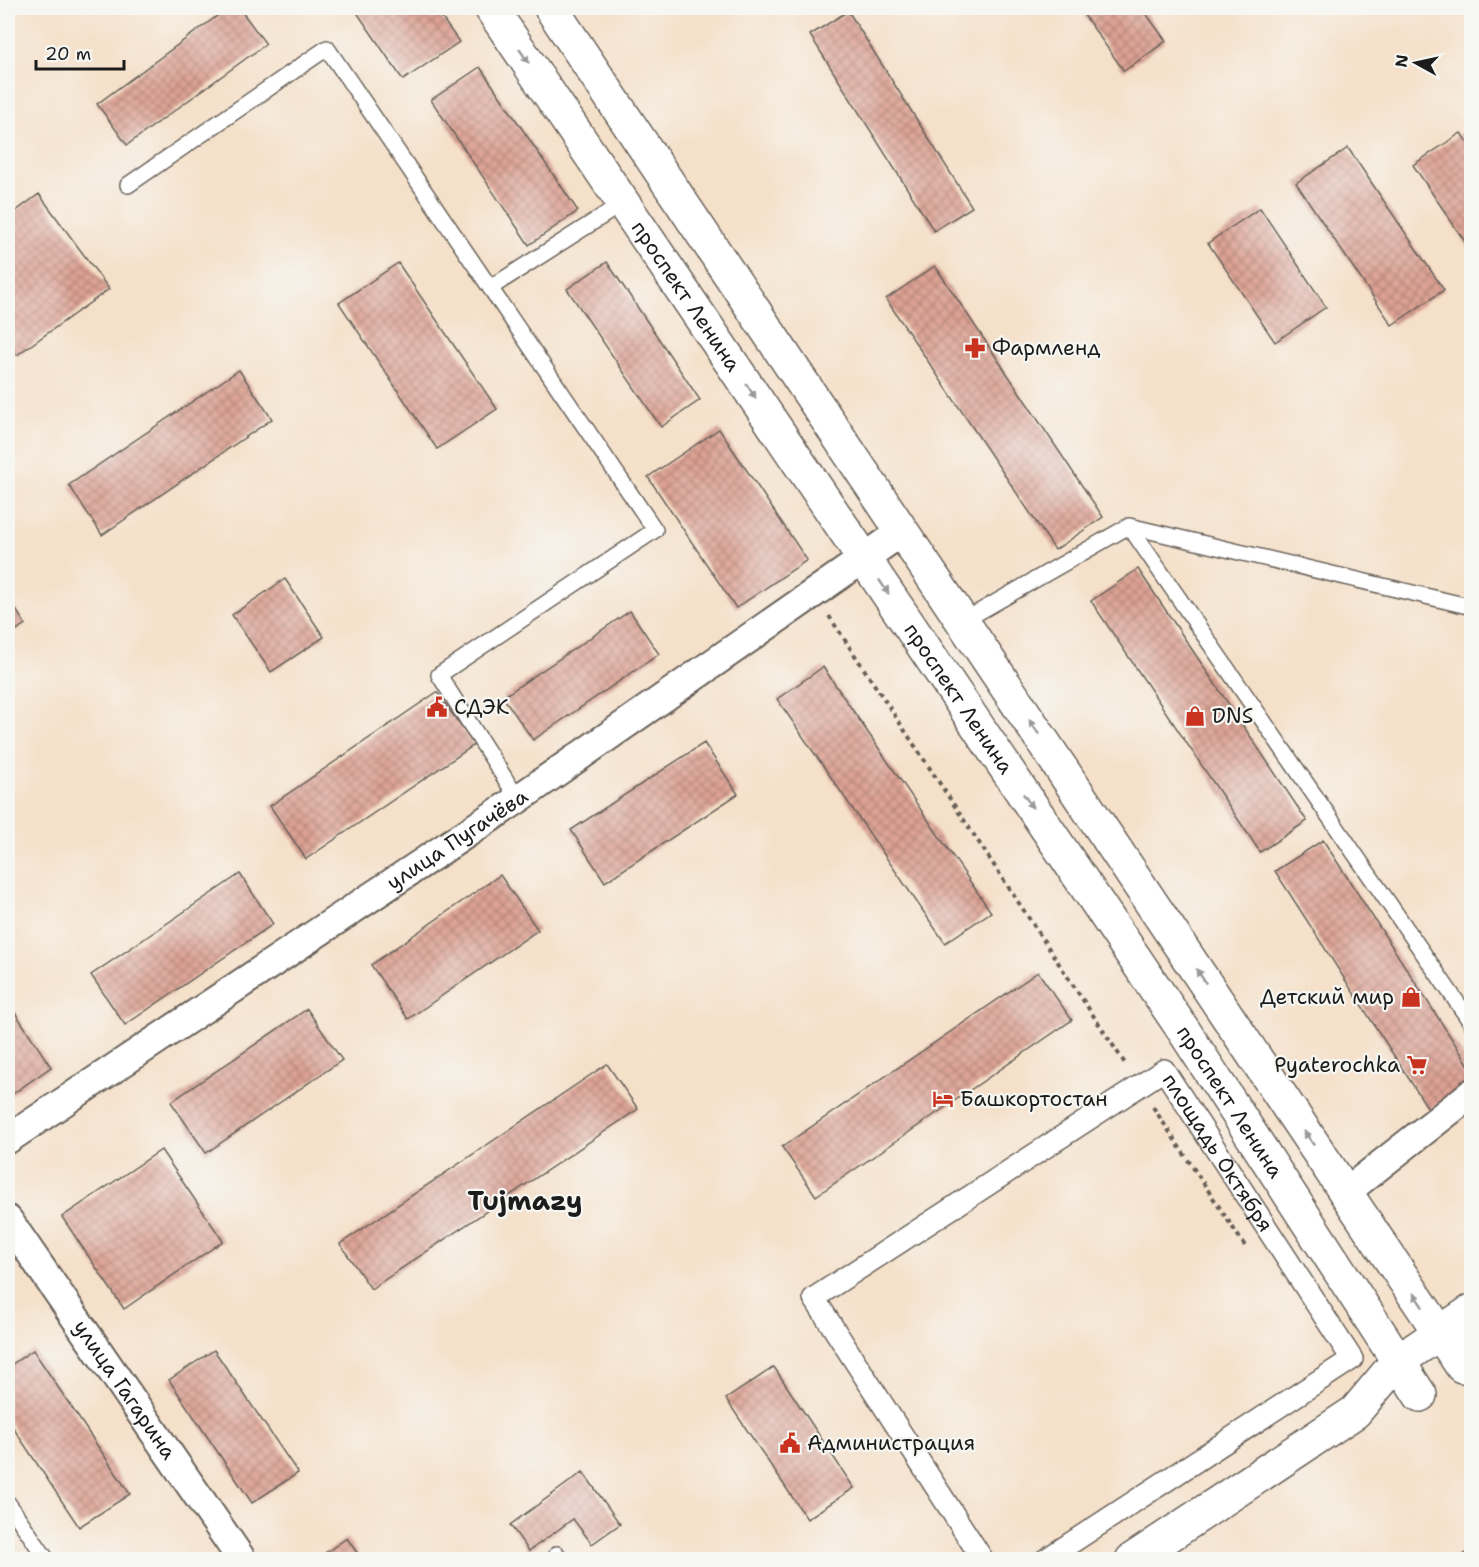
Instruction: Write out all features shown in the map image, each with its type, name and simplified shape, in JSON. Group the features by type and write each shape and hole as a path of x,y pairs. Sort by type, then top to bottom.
{"street":[{"name":"проспект Ленина","path":"491,8 1184,1031 1420,1395"},
{"path":"551,8 1440,1333 1468,1364 1420,1395 1355,1412"},
{"name":"улица Пугачёва","path":"8,1139 518,799 903,531"},
{"name":"площадь Октября","path":"983,1560 814,1298 1164,1070 1352,1359 1045,1560"},
{"path":"1346,1192 1472,1093"},
{"name":"улица Гагарина","path":"8,1220 242,1560"},
{"path":"1132,1560 1355,1412 1397,1362 1472,1311"}],"lane":[{"path":"128,185 327,48 656,530 439,675 518,799"},
{"path":"490,288 623,203"},
{"path":"1129,526 1472,1024"},
{"path":"963,621 1129,526 1472,607"},
{"path":"8,1503 47,1560"}],"path":[{"path":"813,593 1251,1255"}],"building":[{"path":"228,8 239,8 266,44 127,145 97,104"},
{"path":"354,8 435,8 459,42 403,80"},
{"path":"1079,8 1142,8 1166,41 1124,71"},
{"path":"848,11 972,207 934,231 810,35"},
{"path":"480,67 578,211 529,245 431,100"},
{"path":"1461,133 1472,149 1472,252 1413,165"},
{"path":"1348,148 1444,290 1392,325 1296,183"},
{"path":"39,194 109,289 17,355 8,343 8,217"},
{"path":"1260,208 1326,307 1275,342 1208,243"},
{"path":"607,262 700,400 661,427 567,289"},
{"path":"398,263 497,409 437,449 339,303"},
{"path":"935,266 1103,517 1055,550 886,299"},
{"path":"239,370 272,419 102,535 69,485"},
{"path":"719,429 807,560 736,608 648,477"},
{"path":"1138,569 1307,821 1260,852 1091,601"},
{"path":"285,579 324,637 271,672 232,615"},
{"path":"8,597 25,624 8,636"},
{"path":"630,611 659,654 533,740 503,697"},
{"path":"823,667 991,912 945,943 777,699"},
{"path":"437,692 474,745 306,859 270,806"},
{"path":"704,743 738,794 605,882 571,830"},
{"path":"1323,840 1472,1070 1472,1083 1429,1110 1275,871"},
{"path":"240,874 273,924 125,1025 91,975"},
{"path":"500,875 538,930 408,1019 371,965"},
{"path":"1038,972 1072,1020 816,1196 782,1147"},
{"path":"8,1002 51,1067 8,1097"},
{"path":"307,1009 342,1060 206,1153 171,1102"},
{"path":"607,1064 638,1109 371,1289 340,1244"},
{"path":"161,1150 223,1241 124,1309 62,1217"},
{"path":"33,1350 130,1494 79,1527 8,1420 8,1367"},
{"path":"214,1350 298,1473 252,1503 169,1380"},
{"name":"Администрация","path":"774,1367 854,1488 807,1519 726,1399"},
{"path":"583,1472 620,1524 592,1544 573,1519 529,1551 510,1525"},
{"path":"347,1538 362,1560 315,1560"},
{"path":"8,1541 20,1560 8,1560"},
{"path":"1472,1549 1472,1560 1456,1560"}],"place":[{"name":"Фармленд","path":"975,348"},
{"name":"СДЭК","path":"437,707"},
{"name":"DNS","path":"1195,716"},
{"name":"Детский мир","path":"1411,997"},
{"name":"Pyaterochka","path":"1417,1065"},
{"name":"Башкортостан","path":"943,1099"},
{"name":"Администрация","path":"790,1443"}],"district":[{"name":"Tujmazy","path":"525,1200"}]}
